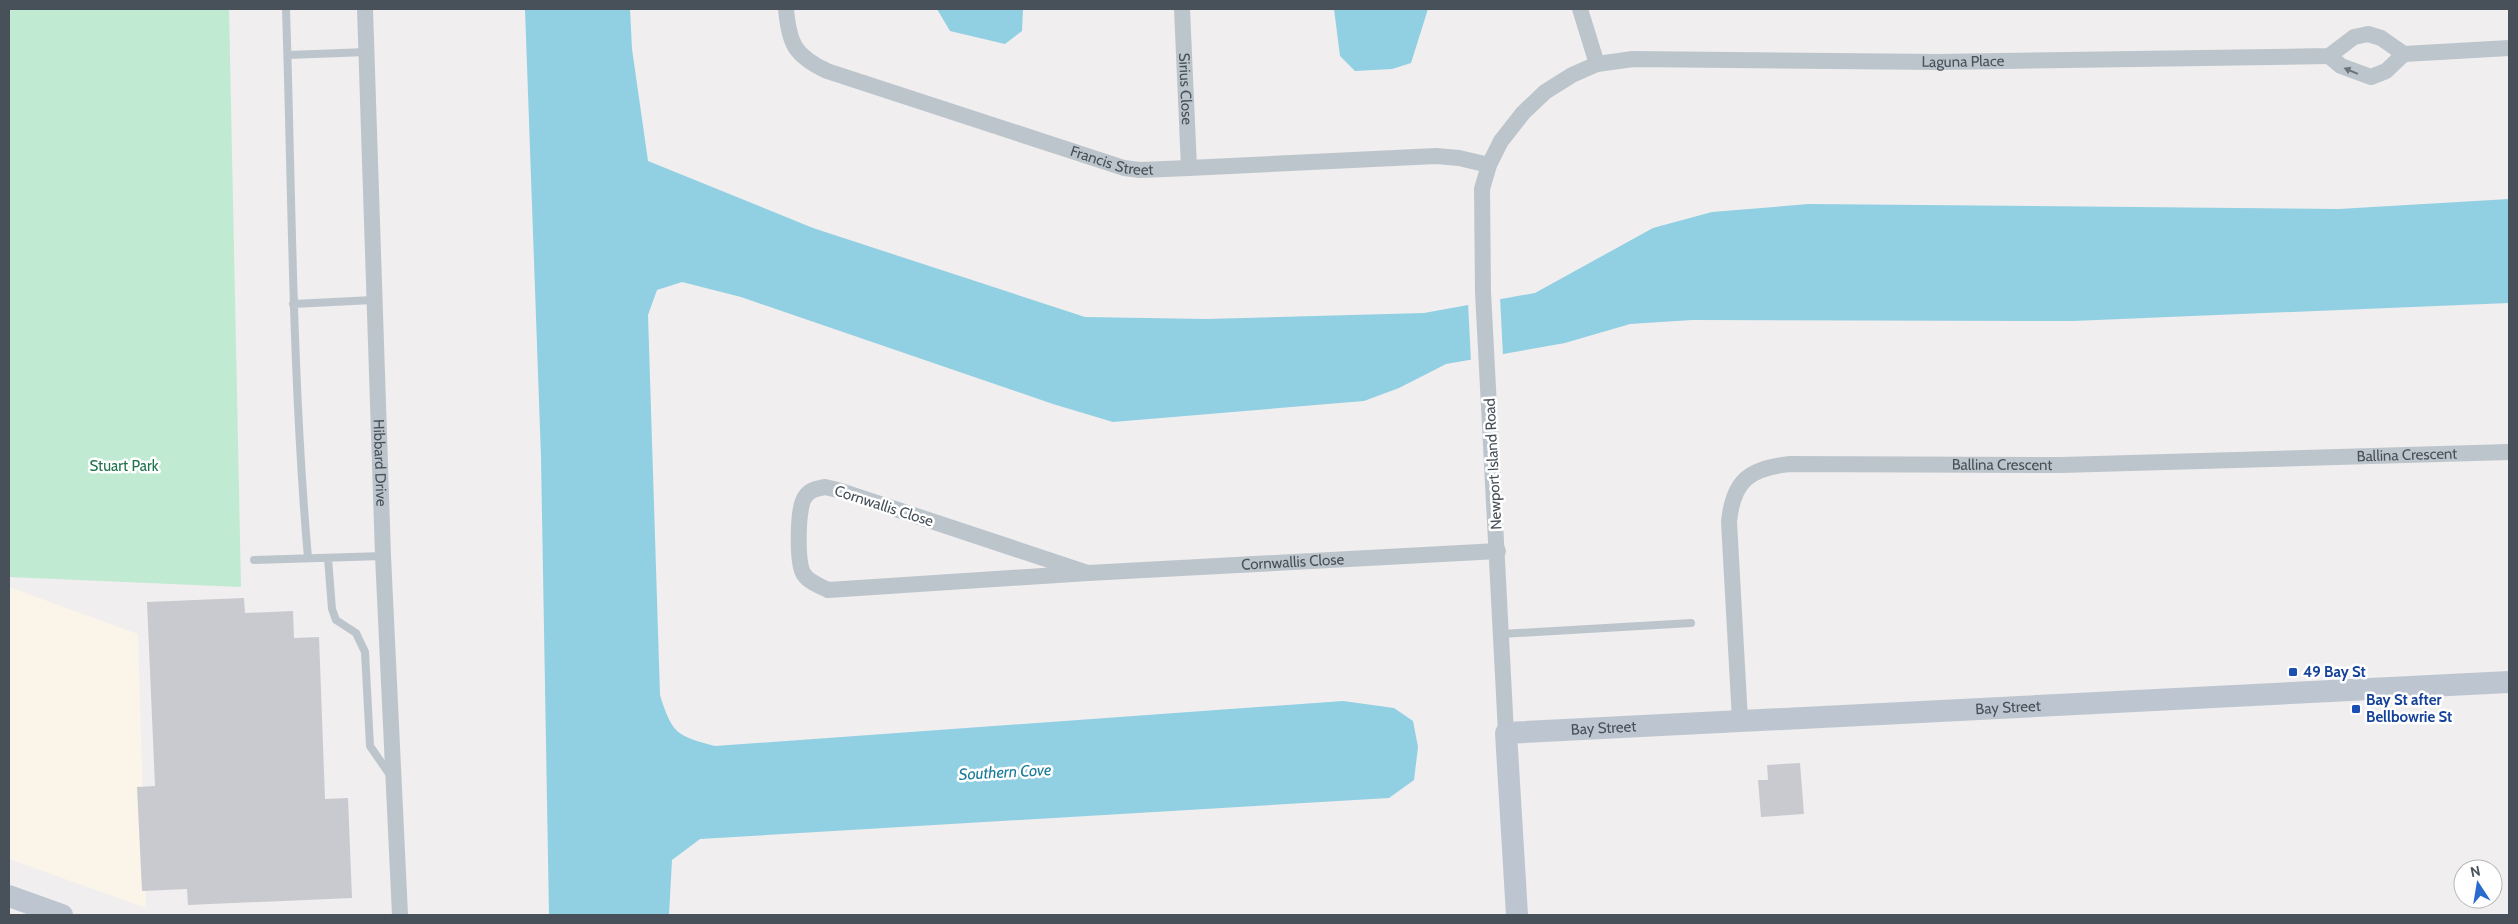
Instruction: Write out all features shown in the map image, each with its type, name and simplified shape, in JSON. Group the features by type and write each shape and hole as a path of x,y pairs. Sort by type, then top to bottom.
{"street":[{"name":"Hibbard Drive","path":"365,9 373,300 400,915"},
{"name":"Francis Street","path":"786,9 792,44 807,61 827,71 1107,164 1140,170 1436,156 1460,158 1489,165"},
{"name":"Sirius Close","path":"1182,9 1189,168"},
{"path":"1580,9 1596,64"},
{"path":"2404,54 2386,71 2371,77 2341,66 2329,56 2354,37 2368,34 2381,38 2404,54 2509,48"},
{"name":"Laguna Place","path":"1596,64 1633,59 1938,62 2329,56"},
{"name":"Newport Island Road","path":"1516,915 1484,292 1482,189 1489,165 1502,141 1523,113 1540,97 1572,75 1596,64"},
{"name":"Ballina Crescent","path":"1740,720 1729,522 1734,493 1740,483 1761,470 1790,464 2140,464 2509,452"},
{"name":"Cornwallis Close","path":"1088,573 838,490 825,487 811,490 804,498 799,560 804,574 815,584 828,590 1088,573 1498,551"},
{"name":"Bay Street","path":"1506,733 2509,682"},
{"path":"9,896 62,915"}],"lane":[{"path":"286,9 300,472 308,558"},
{"path":"288,55 367,52"},
{"path":"294,304 373,300"},
{"path":"254,560 383,556"},
{"path":"328,558 332,609 336,620 356,633 365,652 370,746 394,781"},
{"path":"1502,634 1692,623"}],"shaded area":[{"path":"9,587 138,634 146,908 9,859"}],"green space":[{"name":"Stuart Park","path":"9,9 229,9 241,587 9,577"}],"water":[{"name":"Southern Cove","path":"525,9 630,9 632,49 648,161 813,228 1085,317 1206,319 1424,313 1535,293 1653,228 1712,212 1809,204 2339,209 2509,199 2509,303 2073,321 1692,320 1630,324 1565,343 1446,364 1399,388 1364,401 1113,422 1053,404 741,297 682,282 657,290 648,315 660,695 668,718 673,726 684,736 715,746 1343,701 1394,708 1413,721 1418,747 1414,780 1389,798 700,839 672,860 669,915 549,915 541,457"},
{"path":"937,9 1023,9 1022,31 1005,44 950,31"},
{"path":"1334,9 1428,9 1411,63 1392,69 1355,71 1340,56"}],"pier":[{"path":"1500,297 1503,356 1471,362 1468,302"}],"building":[{"path":"244,598 245,613 293,611 294,638 319,637 325,799 348,798 352,898 188,905 187,889 142,891 137,787 155,786 147,602"},
{"path":"1800,763 1804,814 1761,817 1758,780 1768,780 1767,765"}],"place":[{"name":"49 Bay St","path":"2293,672"},
{"name":"Bay St after Bellbowrie St","path":"2356,709"}]}
